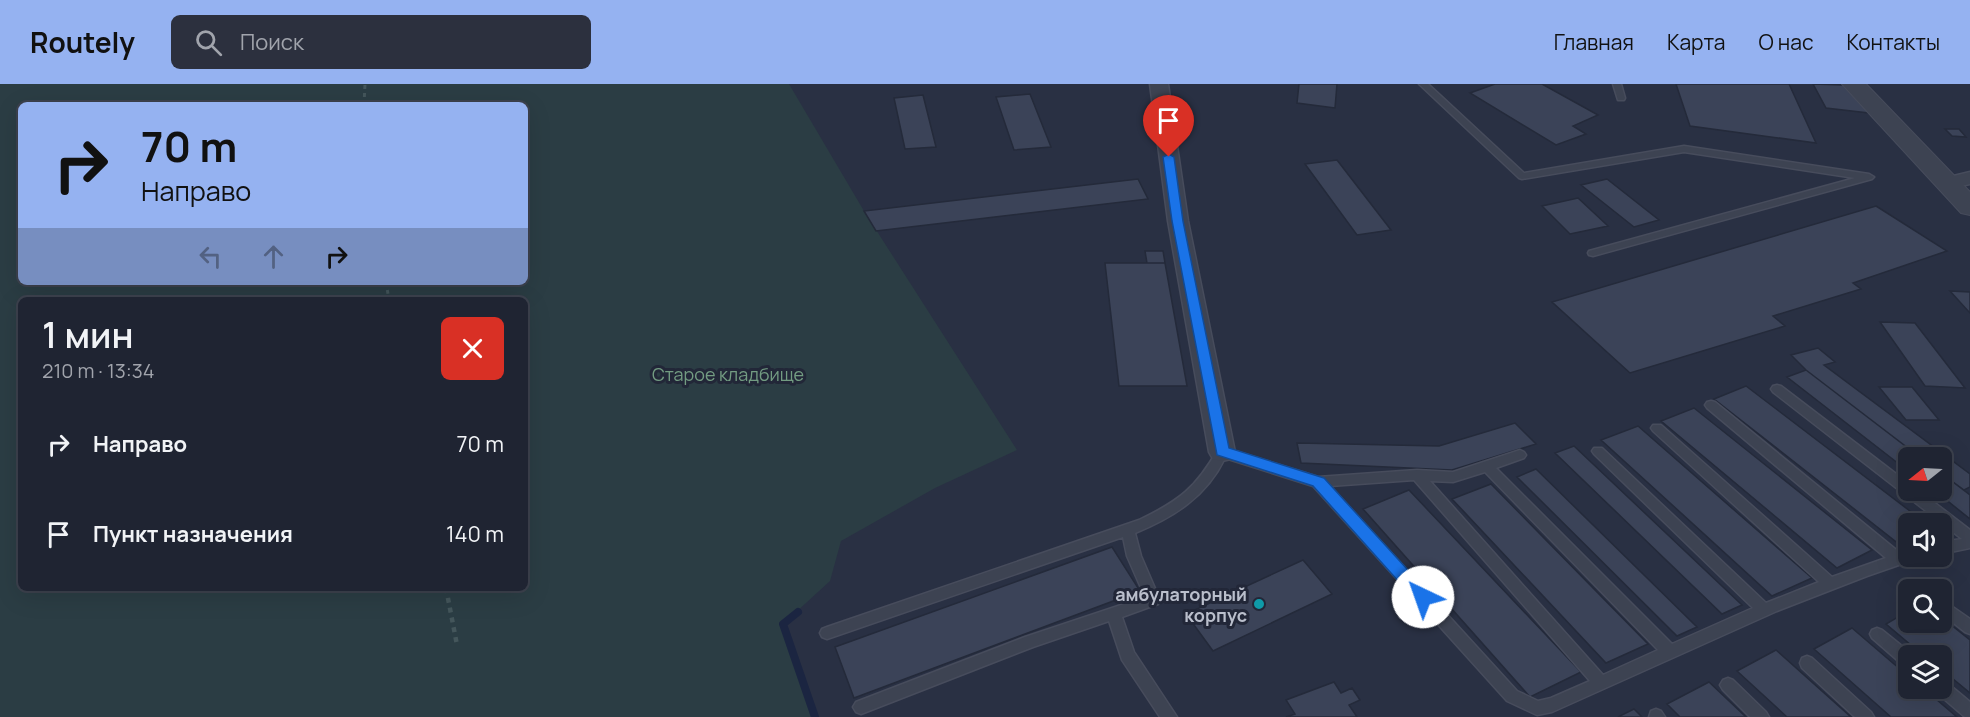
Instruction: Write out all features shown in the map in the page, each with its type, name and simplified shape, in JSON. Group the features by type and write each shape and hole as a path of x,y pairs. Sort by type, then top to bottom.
{"street":[{"path":"1159,84 1178,221 1222,452"},
{"path":"1853,84 1959,181 1970,207"}],"lane":[{"path":"1423,84 1522,176 1684,149 1869,177 1593,253"},
{"path":"1617,84 1621,98"},
{"path":"1777,389 1898,482"},
{"path":"1711,405 1898,554"},
{"path":"1657,428 1831,584"},
{"path":"1598,451 1762,609"},
{"path":"827,633 1099,539 1128,532 1189,496 1208,478 1222,452 1318,482 1418,476 1453,477 1520,454"},
{"path":"1487,466 1671,653"},
{"path":"1418,476 1601,683"},
{"path":"1318,482 1512,696 1537,708 1552,705 1671,653 1762,609 1898,560"},
{"path":"1922,501 1970,538"},
{"path":"861,707 1153,600 1134,556 1128,532"},
{"path":"1952,546 1970,543"},
{"path":"1114,613 1127,656 1169,717"},
{"path":"1952,613 1970,628"},
{"path":"1877,634 1898,652"},
{"path":"1807,663 1866,717"},
{"path":"1728,685 1761,717"},
{"path":"1952,696 1970,712"}],"path":[{"path":"364,102 365,84"},
{"path":"447,591 457,645"}],"green space":[{"name":"Старое кладбище","path":"0,84 789,84 864,211 1017,450 935,488 841,541 830,581 783,624 815,717 0,717"}],"building":[{"path":"1299,84 1337,84 1335,108 1297,103"},
{"path":"1495,84 1542,84 1598,115 1573,126 1586,134 1556,145 1470,93"},
{"path":"1676,84 1789,84 1816,143 1690,126"},
{"path":"1813,84 1843,85 1869,113 1826,108"},
{"path":"1030,94 1051,147 1014,150 996,97"},
{"path":"923,95 936,147 905,149 894,98"},
{"path":"1945,129 1959,129 1966,137 1952,136"},
{"path":"1337,160 1391,230 1357,235 1305,164"},
{"path":"1138,179 1148,199 876,231 864,211"},
{"path":"1607,179 1659,220 1634,227 1581,185"},
{"path":"1578,198 1608,226 1570,234 1542,206"},
{"path":"1876,206 1947,251 1853,283 1861,289 1773,316 1785,326 1630,373 1552,302"},
{"path":"1145,251 1163,251 1165,263 1147,263"},
{"path":"1105,263 1165,263 1187,386 1119,386"},
{"path":"1950,291 1970,292 1970,313"},
{"path":"1880,322 1915,323 1965,388 1925,386"},
{"path":"1818,348 1835,362 1824,365 1934,447 1907,447 1806,370 1791,355"},
{"path":"1806,370 1907,447 1898,447 1898,463 1787,377"},
{"path":"1746,386 1913,513 1898,513 1898,543 1714,399"},
{"path":"1879,387 1912,387 1939,420 1906,420"},
{"path":"1694,408 1872,550 1837,568 1661,421"},
{"path":"1515,423 1536,444 1452,470 1301,463 1297,443 1439,446"},
{"path":"1638,426 1812,578 1772,596 1601,440"},
{"path":"1574,446 1742,605 1722,614 1555,453"},
{"path":"1952,461 1970,474 1970,487 1964,490 1952,481"},
{"path":"1536,469 1697,627 1677,636 1517,477"},
{"path":"1952,481 1970,495 1970,519 1948,501 1952,501"},
{"path":"1491,484 1648,644 1606,663 1452,499"},
{"path":"1409,490 1581,672 1530,697 1363,509"},
{"path":"1112,547 1140,591 854,698 835,647"},
{"name":"амбулаторный корпус","path":"1303,560 1332,594 1213,651 1186,614"},
{"path":"1898,617 1898,633 1952,633 1952,626 1970,640 1970,693 1952,678 1952,645 1911,645 1886,624"},
{"path":"1852,628 1898,667 1898,699 1936,699 1957,717 1891,717 1814,649"},
{"path":"1776,650 1851,717 1787,717 1737,671"},
{"path":"1334,682 1341,693 1352,688 1360,700 1349,705 1357,717 1286,717 1295,714 1286,700"},
{"path":"1709,682 1746,717 1680,717 1667,704"},
{"path":"1634,709 1642,717 1618,717"}],"waterway":[{"path":"798,612 783,624 815,717"}],"place":[{"name":"амбулаторный корпус","path":"1259,604"}],"route":[{"path":"1169,157 1178,221 1222,452 1318,482 1423,597"}]}
